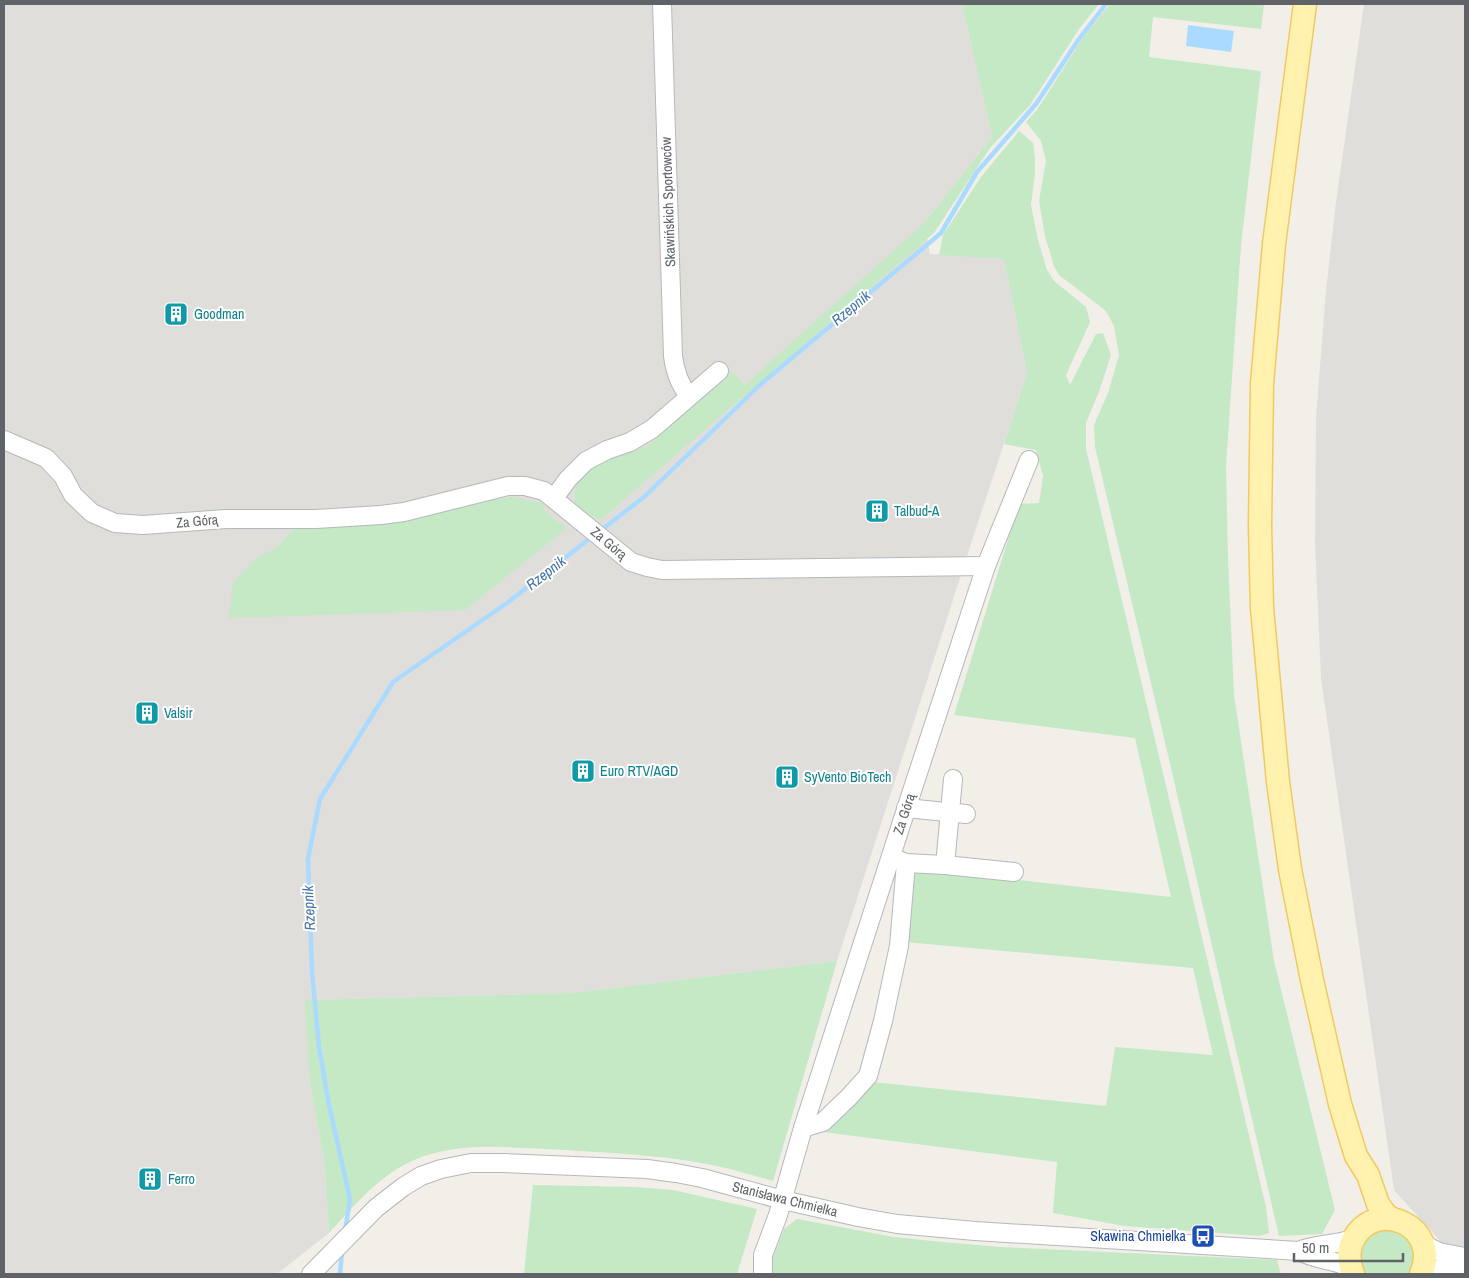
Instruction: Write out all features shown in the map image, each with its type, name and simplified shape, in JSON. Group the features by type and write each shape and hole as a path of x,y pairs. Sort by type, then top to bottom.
{"main road":[{"path":"1305,4 1274,244 1262,384 1260,526 1262,608 1278,782 1290,869 1300,923 1340,1104 1356,1156 1368,1175 1378,1204 1386,1215 1411,1227 1420,1237 1425,1260 1423,1274"},
{"path":"1352,1271 1349,1252 1358,1233 1361,1204 1356,1178 1356,1156"},
{"path":"1358,1233 1376,1220 1392,1219"}],"street":[{"name":"Skawińskich Sportowców","path":"662,4 672,350 678,380 688,396"},
{"path":"554,498 568,479 586,461 607,450 630,442 652,429 718,371"},
{"name":"Za Górą","path":"4,440 46,458 63,476 73,495 92,514 115,523 143,526 226,519 316,519 381,515 404,512 508,486 525,486 544,491 631,562 647,568 662,570 986,566 906,808 898,860 899,946 883,1021 868,1076 823,1122 803,1128"},
{"path":"986,566 1029,460"},
{"path":"945,866 957,814 953,779"},
{"path":"906,808 957,814"},
{"path":"898,860 1014,872"},
{"name":"Za Górą","path":"763,1274 763,1255 783,1200 803,1128 898,860"},
{"name":"Stanisława Chmielka","path":"311,1274 376,1208 403,1187 421,1176 442,1169 472,1163 646,1169 702,1178 783,1200 858,1217 933,1227 1299,1251 1310,1257 1336,1262 1352,1271"},
{"name":"Stanisława Chmielka","path":"1299,1251 1311,1245 1337,1244 1358,1233"},
{"path":"1423,1244 1439,1252 1465,1257"},
{"path":"1423,1274 1465,1266"}],"shaded area":[{"path":"4,4 962,4 992,137 924,223 930,254 1004,259 1027,373 837,961 572,993 306,1000 309,1075 325,1167 329,1233 277,1274 4,1274"},
{"path":"1364,4 1465,4 1465,1268 1394,1190 1321,678 1315,543 1316,417 1326,291 1336,202"}],"green space":[{"path":"962,4 1099,4 1079,29 1030,105 990,148 934,233 600,520 575,506 575,489 578,479 596,464 646,447 731,371 745,385 924,223 992,137"},
{"path":"1110,4 1264,4 1261,29 1153,17 1149,57 1261,71 1241,245 1226,466 1234,695 1274,961 1335,1210 1322,1234 1279,1236 1095,447 1094,425 1108,393 1119,355 1114,326 1106,311 1059,275 1054,266 1045,236 1039,201 1046,161 1041,141 1026,122 1037,110 1084,36"},
{"path":"1019,131 1033,143 1035,173 1031,205 1038,240 1047,270 1054,281 1086,307 1090,322 1066,375 1070,385 1096,334 1103,333 1111,355 1086,423 1086,449 1266,1207 1269,1233 1259,1236 1125,1226 1053,1213 1057,1162 823,1132 857,1102 872,1082 1106,1106 1115,1047 1213,1055 1193,968 906,942 912,868 1171,897 1135,738 954,715 1019,504 1039,503 1043,476 1036,450 1004,444 1027,373 1004,259 939,255 943,235 981,177"},
{"path":"512,497 542,503 549,514 567,528 465,610 229,618 233,582 257,558 276,548 296,527 398,522 485,500"},
{"path":"837,961 773,1181 715,1166 646,1156 512,1147 462,1148 430,1154 401,1166 368,1192 329,1233 325,1167 309,1075 305,1000 572,993"},
{"path":"533,1185 635,1187 673,1190 757,1209 737,1274 524,1274"},
{"path":"797,1219 894,1237 1000,1247 1277,1260 1281,1274 770,1274 772,1260 784,1229"},
{"path":"1389,1229 1405,1235 1414,1250 1415,1258 1412,1268 1408,1274 1366,1274 1360,1258 1363,1244 1373,1234"}],"water":[{"path":"1188,25 1234,31 1231,52 1186,46"}],"waterway":[{"name":"Rzepnik","path":"599,532 644,497 761,384 941,233 977,172 1036,104 1079,39 1106,4"},
{"name":"Rzepnik","path":"345,1231 350,1199 329,1105 319,1047 312,971 308,859 320,799 393,682 507,603 593,536"},
{"name":"Rzepnik","path":"340,1274 342,1251"}],"place":[{"name":"Goodman","path":"176,314"},
{"name":"Talbud-A","path":"877,511"},
{"name":"Valsir","path":"147,713"},
{"name":"Euro RTV/AGD","path":"583,771"},
{"name":"SyVento BioTech","path":"787,777"},
{"name":"Ferro","path":"150,1179"},
{"name":"Skawina Chmielka","path":"1203,1236"}]}
